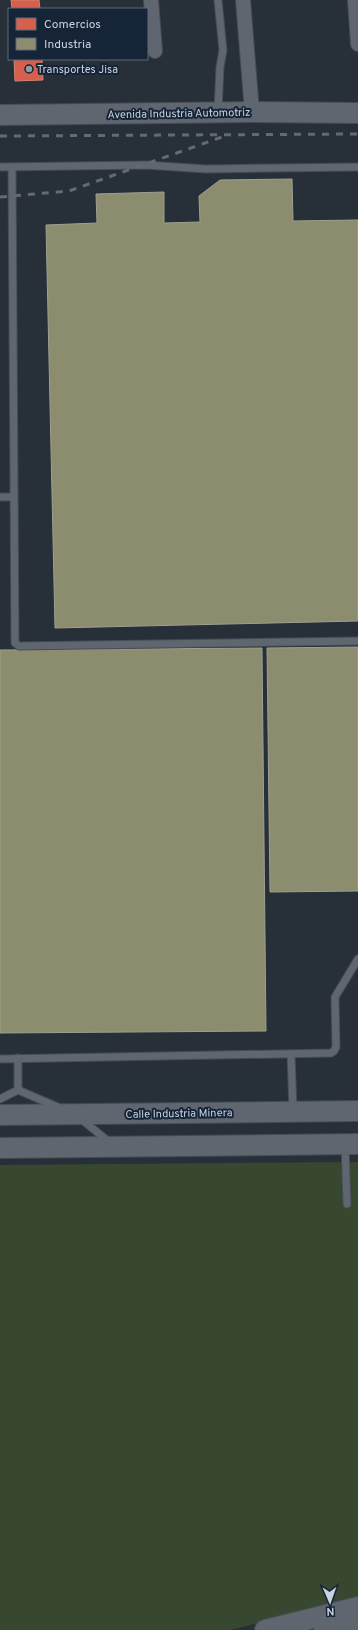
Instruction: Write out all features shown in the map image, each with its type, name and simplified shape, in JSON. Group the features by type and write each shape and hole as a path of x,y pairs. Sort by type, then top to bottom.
{"main road":[{"name":"Avenida Industria Automotriz","path":"0,115 252,112 358,113"},
{"name":"Calle Industria Minera","path":"0,1115 358,1110"},
{"path":"0,1148 352,1144"},
{"path":"265,1630 358,1607"},
{"path":"324,1630 358,1622"}],"street":[{"path":"152,0 155,52"},
{"path":"243,0 252,112"},
{"path":"355,0 358,44"}],"lane":[{"path":"218,0 223,50 219,80 218,113"},
{"path":"0,167 146,165 206,169 358,167"},
{"path":"12,167 14,640 17,645 358,641"},
{"path":"0,497 13,497"},
{"path":"0,1059 331,1052 334,1051 336,1047 335,997 358,959"},
{"path":"291,1054 292,1111"},
{"path":"18,1058 18,1090"},
{"path":"0,1099 18,1090 75,1114 116,1147"},
{"path":"347,1204 352,1144"}],"green space":[{"path":"358,1162 358,1598 230,1630 0,1630 0,1165"}],"building: Comercios":[{"path":"11,0 39,0 40,8 12,8"},
{"name":"Transportes Jisa","path":"14,60 42,60 43,80 15,81"}],"building: Industria":[{"path":"292,179 293,221 358,220 358,621 55,628 46,225 97,223 96,194 164,192 164,223 200,222 199,196 220,180"},
{"path":"358,647 358,891 270,892 267,648"},
{"path":"262,648 266,1031 0,1033 0,650"}],"railway":[{"path":"0,136 358,134"},
{"path":"0,197 69,191 222,137"}],"place":[{"name":"Transportes Jisa","path":"29,69"}]}
